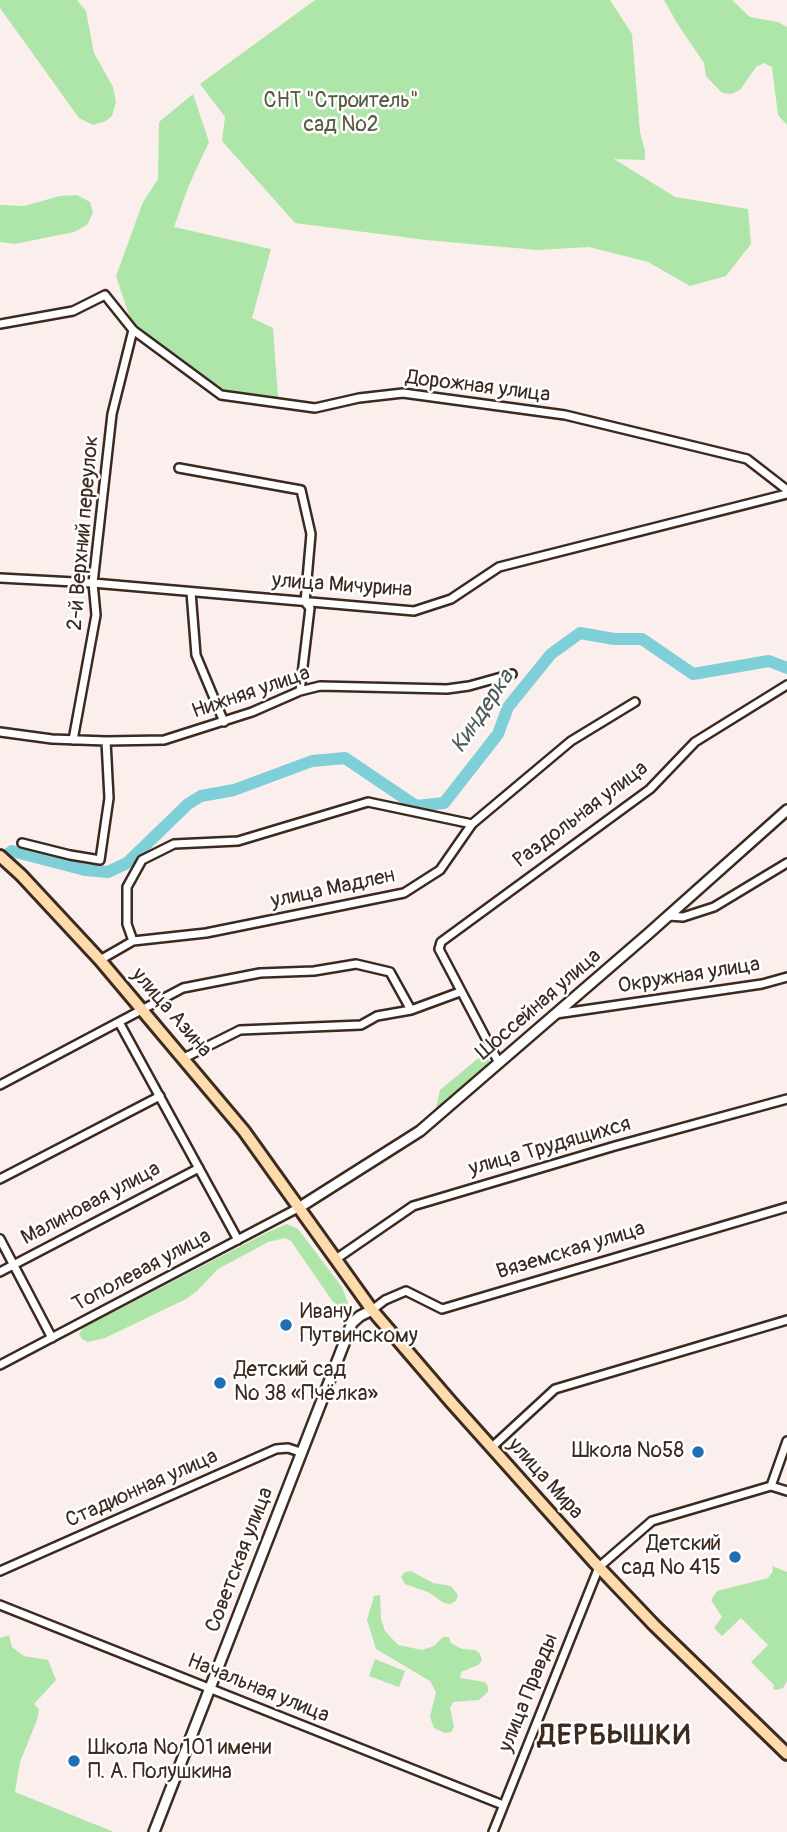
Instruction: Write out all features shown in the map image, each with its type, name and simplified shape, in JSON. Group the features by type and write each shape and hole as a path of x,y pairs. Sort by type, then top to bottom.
{"main road":[{"name":"улица Азина","path":"0,856 100,960 184,1058 244,1130 299,1207"},
{"name":"улица Мира","path":"299,1207 372,1310 491,1448 599,1567 707,1679 787,1754"}],"street":[{"name":"Дорожная улица","path":"0,324 73,311 105,295 133,330 221,395 315,408 359,398 402,393 565,415 747,459 787,492"},
{"name":"2-й Верхний переулок","path":"73,740 96,615 93,583 112,414 133,330"},
{"path":"179,468 301,490 311,534 305,602 310,608 300,691"},
{"name":"улица Мичурина","path":"0,578 93,583 414,611 451,599 499,567 787,492"},
{"path":"191,592 196,656 224,722"},
{"name":"Нижняя улица","path":"0,732 73,740 164,740 224,722 300,691 320,686 447,689 512,674"},
{"name":"Раздольная улица","path":"499,1063 439,949 441,942 650,789 695,742 787,685"},
{"name":"улица Мадлен","path":"100,960 133,941 206,933 404,893 440,870 472,824 571,741 635,702"},
{"path":"22,843 100,860 109,798 106,741"},
{"path":"133,941 127,924 127,887 142,860 174,844 238,841 368,802 472,824"},
{"name":"Шоссейная улица","path":"299,1207 420,1131 787,810"},
{"path":"668,916 683,917 701,912 737,894 787,863"},
{"path":"686,900 692,909 701,912"},
{"path":"0,1085 120,1024 142,1009 183,988 260,973 314,971 356,964 390,972 411,1010"},
{"name":"Окружная улица","path":"555,1015 762,984 787,977"},
{"path":"184,1058 240,1030 361,1025 377,1016 411,1010 460,992"},
{"path":"120,1024 238,1240"},
{"path":"0,1179 160,1096"},
{"name":"улица Трудящихся","path":"336,1259 413,1206 615,1146 787,1099"},
{"name":"Малиновая улица","path":"0,1272 199,1168"},
{"name":"Тополевая улица","path":"0,1365 299,1207"},
{"name":"Вяземская улица","path":"372,1310 393,1296 406,1292 442,1308 787,1207"},
{"path":"0,1239 52,1338"},
{"name":"Советская улица","path":"154,1832 352,1323 372,1310"},
{"path":"491,1448 555,1389 787,1320"},
{"path":"771,1486 787,1441"},
{"name":"Стадионная улица","path":"0,1572 276,1449 288,1448 300,1452"},
{"path":"599,1567 652,1521 771,1486 787,1491"},
{"name":"улица Правды","path":"493,1832 599,1567"},
{"name":"Начальная улица","path":"0,1605 503,1805"}],"green space":[{"path":"0,0 77,0 86,11 94,53 113,87 116,102 112,116 93,125 79,118 0,8"},
{"name":"СНТ \"Строитель\" сад №2","path":"315,0 610,0 632,34 640,132 645,151 645,160 614,159 675,197 748,209 751,244 726,276 690,286 648,262 589,247 537,250 426,240 295,223 222,141 225,117 200,84"},
{"path":"664,0 732,0 750,17 778,22 787,27 787,125 778,115 772,67 764,63 756,67 740,90 731,94 722,93 706,76 704,63"},
{"path":"193,94 209,142 189,185 174,227 271,249 252,318 273,328 278,398 224,390 133,327 116,276 143,202 158,179 159,122"},
{"path":"77,195 90,202 93,213 87,225 74,232 15,244 0,242 0,205 24,206 60,196"},
{"path":"488,1054 490,1069 469,1085 464,1084 454,1100 435,1112 440,1090 481,1056"},
{"path":"287,1224 298,1229 342,1287 348,1303 345,1307 333,1302 291,1241 285,1238 268,1242 218,1269 186,1299 105,1338 88,1342 79,1334 83,1328"},
{"path":"772,1566 787,1572 787,1681 783,1688 777,1690 773,1689 774,1685 751,1662 768,1645 741,1618 722,1636 714,1628 722,1617 711,1600 717,1591 768,1578 773,1571"},
{"path":"411,1571 433,1583 451,1586 458,1595 456,1601 444,1603 428,1592 405,1584 401,1577 405,1572"},
{"path":"380,1595 381,1619 385,1631 398,1645 422,1650 434,1646 443,1637 449,1637 451,1643 480,1654 482,1660 478,1665 461,1672 460,1678 485,1682 488,1692 479,1700 453,1702 450,1708 454,1727 451,1732 445,1733 434,1728 430,1717 436,1692 430,1681 376,1649 367,1620 374,1596"},
{"path":"9,1635 12,1647 24,1656 48,1660 56,1680 34,1704 39,1709 37,1720 20,1762 15,1792 114,1832 0,1832 0,1638"},
{"path":"375,1659 405,1671 399,1687 369,1676"}],"waterway":[{"name":"Киндерка","path":"0,860 12,851 85,870 108,872 127,863 188,804 201,796 234,790 312,761 345,758 416,806 444,803 498,734 508,707 551,654 580,633 614,639 642,639 693,674 769,661 787,668"}],"place":[{"name":"Ивану Путвинскому","path":"286,1325"},
{"name":"Детский сад № 38 «Пчёлка»","path":"220,1383"},
{"name":"Школа №58","path":"698,1452"},
{"name":"Детский сад № 415","path":"735,1557"},
{"name":"Школа № 101 имени П. А. Полушкина","path":"74,1761"}],"district":[{"name":"ДЕРБЫШКИ","path":"615,1737"}]}
